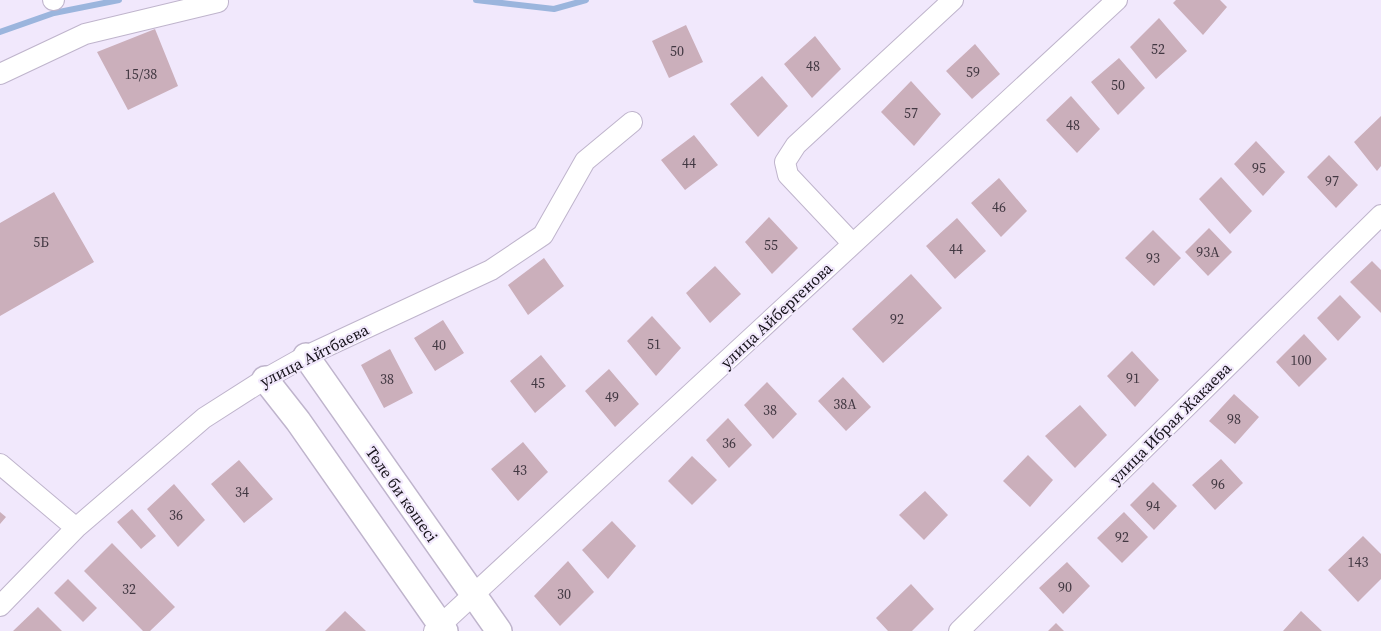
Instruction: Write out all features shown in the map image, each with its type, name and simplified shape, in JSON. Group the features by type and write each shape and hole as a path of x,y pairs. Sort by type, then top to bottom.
{"main road":[{"name":"Төле би көшесі","path":"306,356 498,631"},
{"path":"265,378 298,421 440,629"}],"street":[{"path":"853,244 788,175 785,162 796,145 953,0"},
{"name":"улица Айбергенова","path":"440,629 473,595 1117,0"},
{"path":"0,74 85,34 218,2"},
{"name":"улица Айтбаева","path":"2,601 76,528 204,418 265,378 306,356 491,270 542,235 585,161 632,122"},
{"name":"улица Ибрая Жакаева","path":"959,631 1381,215"},
{"path":"0,464 76,528"}],"building":[{"path":"1176,0 1220,0 1227,7 1203,35 1173,3"},
{"path":"1159,18 1187,51 1156,79 1130,47"},
{"path":"686,25 703,62 669,78 652,41"},
{"path":"155,29 178,86 128,110 97,52"},
{"path":"815,36 841,69 812,98 784,64"},
{"path":"975,44 1000,74 972,99 946,71"},
{"path":"1119,58 1145,88 1118,115 1091,82"},
{"path":"762,76 788,106 758,137 730,104"},
{"path":"911,81 941,114 914,146 881,112"},
{"path":"1071,96 1100,129 1077,153 1046,120"},
{"path":"1381,116 1381,166 1377,171 1354,142"},
{"path":"694,135 718,165 685,190 661,160"},
{"path":"1256,141 1285,172 1263,196 1234,164"},
{"path":"1329,155 1358,185 1336,208 1307,177"},
{"path":"1221,177 1252,211 1230,234 1199,199"},
{"path":"999,178 1027,211 1001,237 971,203"},
{"path":"54,192 94,262 0,316 0,223"},
{"path":"769,217 798,248 772,274 745,242"},
{"path":"957,218 986,251 955,279 926,246"},
{"path":"1209,228 1232,252 1208,276 1185,252"},
{"path":"1153,230 1181,258 1154,286 1125,258"},
{"path":"544,258 564,286 528,315 508,285"},
{"path":"1372,261 1381,270 1381,313 1350,282"},
{"path":"715,266 741,294 710,323 686,293"},
{"path":"911,274 942,308 883,363 852,329"},
{"path":"1340,295 1361,317 1338,341 1317,318"},
{"path":"652,316 681,348 656,376 627,341"},
{"path":"443,320 464,353 435,371 414,338"},
{"path":"1304,334 1327,359 1299,387 1276,362"},
{"path":"390,349 413,393 384,408 361,365"},
{"path":"1132,351 1159,380 1135,407 1107,376"},
{"path":"541,355 566,386 535,413 510,381"},
{"path":"609,369 639,404 615,427 585,391"},
{"path":"843,377 871,407 846,431 818,401"},
{"path":"767,382 797,414 773,439 744,405"},
{"path":"1234,394 1259,417 1235,444 1209,421"},
{"path":"1080,405 1107,435 1075,468 1045,436"},
{"path":"728,418 752,445 729,468 706,440"},
{"path":"523,442 548,472 518,501 491,469"},
{"path":"1028,455 1053,480 1030,507 1003,481"},
{"path":"692,456 717,480 692,505 668,481"},
{"path":"1221,459 1243,483 1215,510 1192,485"},
{"path":"239,460 273,499 244,523 211,484"},
{"path":"1153,482 1177,506 1154,530 1130,505"},
{"path":"174,484 205,520 178,547 147,509"},
{"path":"925,491 948,515 924,540 899,515"},
{"path":"132,509 156,536 141,549 117,522"},
{"path":"0,512 6,517 0,524"},
{"path":"1124,512 1148,537 1122,563 1097,538"},
{"path":"612,521 636,546 608,579 582,550"},
{"path":"1363,536 1381,554 1381,579 1358,602 1328,570"},
{"path":"112,543 175,607 150,631 143,631 84,571"},
{"path":"568,561 594,592 560,626 534,596"},
{"path":"1067,562 1090,586 1063,614 1039,588"},
{"path":"68,579 97,608 83,622 54,593"},
{"path":"911,584 934,609 912,631 888,631 876,618"},
{"path":"38,607 62,631 13,631"},
{"path":"345,611 366,631 325,631"},
{"path":"1301,611 1322,631 1283,631"},
{"path":"1056,623 1064,631 1048,631"}],"waterway":[{"path":"0,32 54,13 119,0"},
{"path":"476,0 554,9 586,0"}]}
